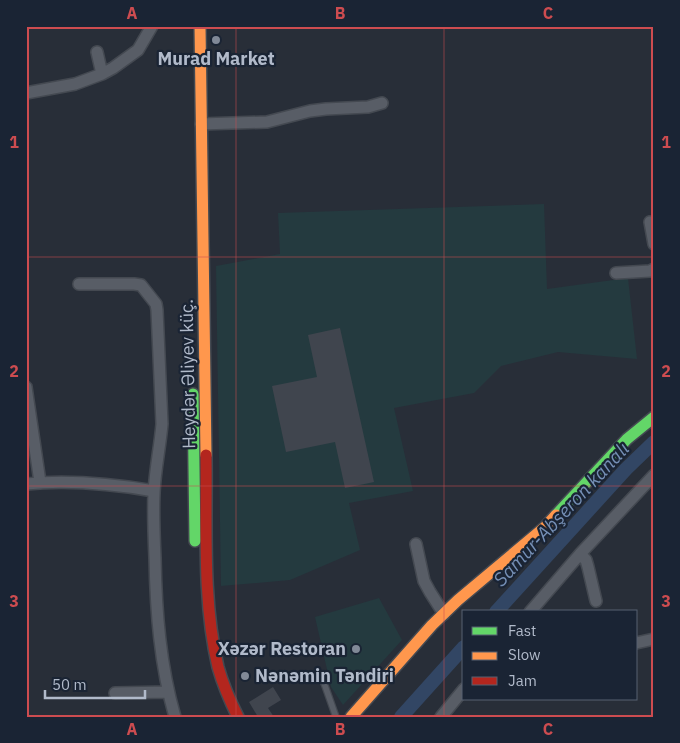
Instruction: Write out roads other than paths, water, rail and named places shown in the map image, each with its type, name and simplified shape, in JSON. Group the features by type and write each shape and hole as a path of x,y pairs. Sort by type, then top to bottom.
{"main road":[{"name":"Heydər Əliyev küç.","path":"200,26 208,598 220,677 238,717"},
{"name":"Heydər Əliyev küç.","path":"193,386 195,552"},
{"path":"351,717 432,625 545,527 628,439 654,417"}],"street":[{"path":"26,94 75,84 102,74 128,59 138,50 152,26"},
{"path":"97,52 102,74"},
{"path":"201,124 267,122 310,111 368,107 382,102"},
{"path":"650,222 654,244"},
{"path":"616,273 654,270"},
{"path":"79,284 141,285 156,304 162,424 154,491 156,596 160,651 175,717"},
{"path":"26,387 40,482"},
{"path":"532,610 580,554 654,475"},
{"path":"26,484 40,482 80,483 154,491"},
{"path":"416,544 424,580 444,614"},
{"path":"580,554 586,560 596,601"},
{"path":"638,643 654,639"},
{"path":"441,717 462,691"},
{"path":"115,693 168,692"}],"lane":[{"path":"324,683 336,717"}],"waterway":[{"name":"Samur-Abşeron kanalı","path":"498,610 626,469 654,442"},
{"name":"Samur-Abşeron kanalı","path":"401,717 462,649"}],"place":[{"name":"Murad Market","path":"216,40"},
{"name":"Xəzər Restoran","path":"356,649"},
{"name":"Nənəmin Təndiri","path":"245,676"}]}
